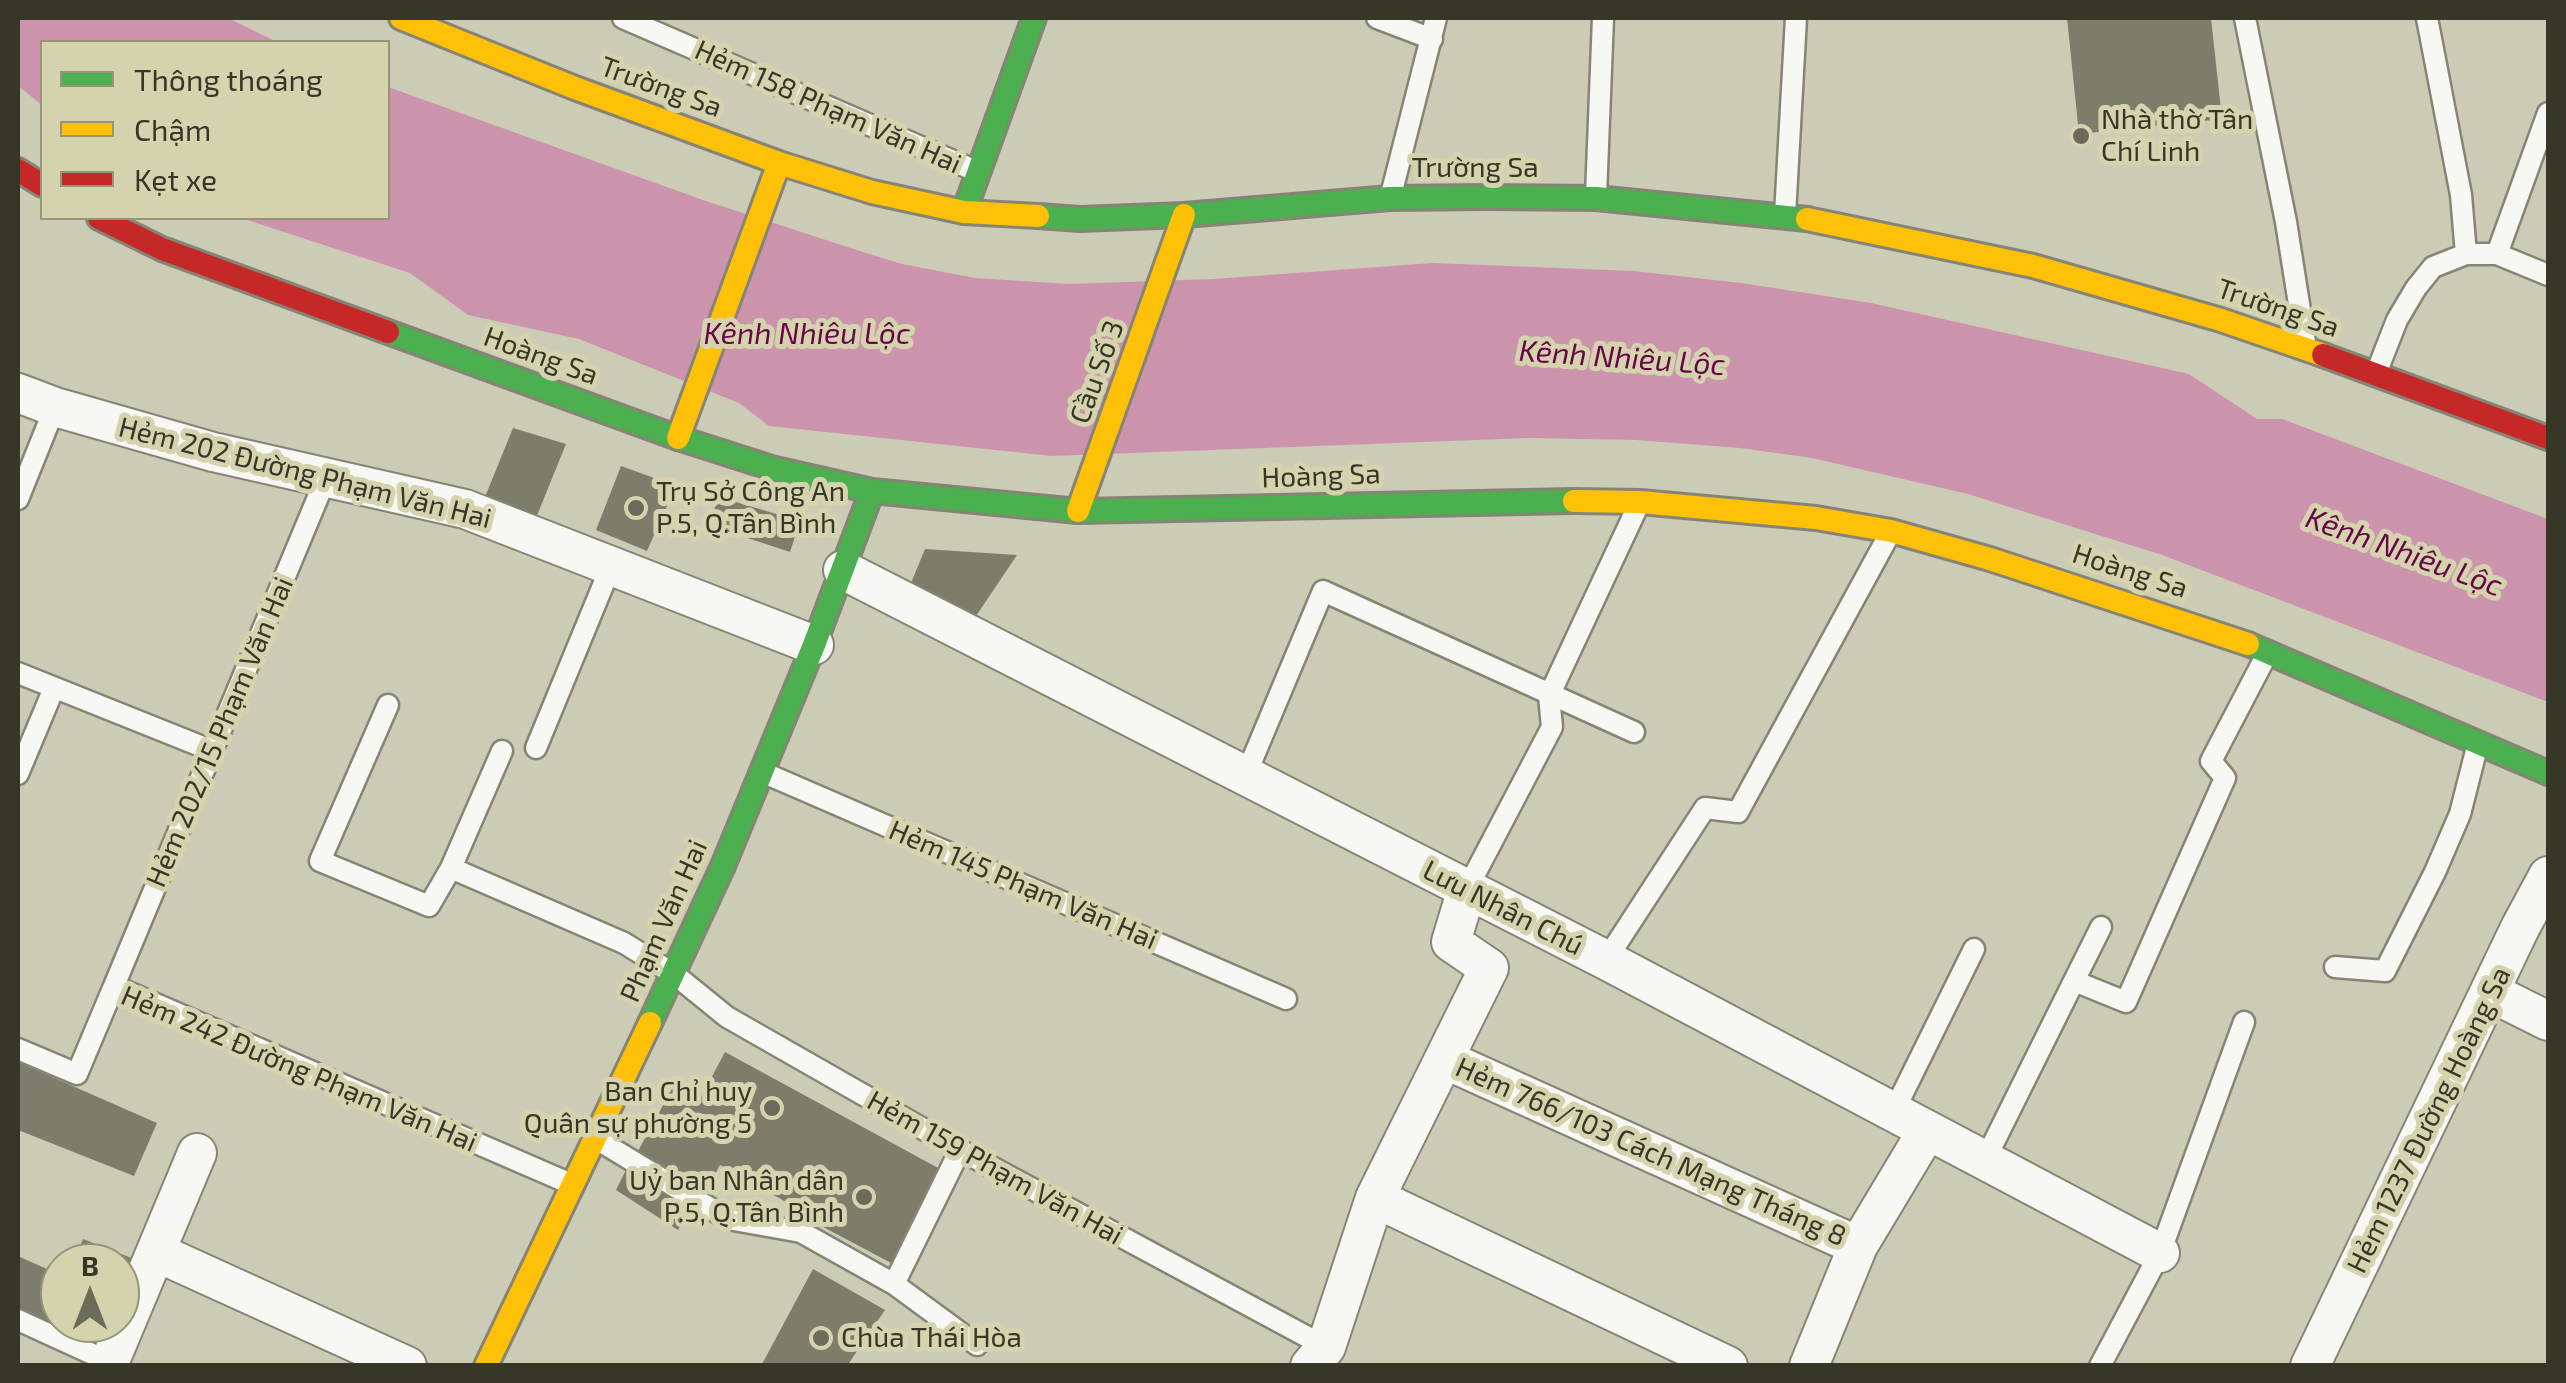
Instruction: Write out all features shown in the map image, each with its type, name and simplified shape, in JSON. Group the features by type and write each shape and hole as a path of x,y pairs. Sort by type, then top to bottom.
{"street":[{"name":"Trường Sa","path":"401,18 575,88 779,163 872,192 964,212 1080,219 1390,198 1596,198 1785,214 2034,266 2221,320 2548,438"},
{"path":"964,212 1034,18"},
{"path":"678,438 779,163"},
{"path":"18,170 40,184"},
{"name":"Cầu Số 3","path":"1078,511 1184,214"},
{"name":"Hoàng Sa","path":"103,220 162,248 678,438 775,469 872,492 1078,511 1497,501 1640,502 1816,518 1891,532 2082,586 2268,652 2548,773"},
{"name":"Hẻm 202 Đường Phạm Văn Hai","path":"18,393 213,452 465,509 814,646"},
{"name":"Phạm Văn Hai","path":"486,1366 723,866 814,646 872,492"},
{"name":"Lưu Nhân Chú","path":"843,570 1606,960 2160,1252"},
{"name":"Hẻm 1237 Đường Hoàng Sa","path":"2310,1366 2548,876"},
{"name":"Hẻm 159 Phạm Văn Hai","path":"1318,1356 1374,1198 1489,968 1451,942 1467,889"},
{"path":"2492,993 2548,1021"},
{"name":"Hẻm 766/103 Cách Mạng Tháng 8","path":"1444,1058 1858,1246"},
{"path":"1810,1366 1858,1246 1926,1131"},
{"path":"112,1364 197,1154"},
{"path":"1374,1198 1728,1366"},
{"path":"156,1252 406,1366"}],"lane":[{"name":"Hẻm 158 Phạm Văn Hai","path":"623,18 978,172"},
{"path":"1377,18 1432,39"},
{"path":"1390,198 1436,18"},
{"path":"1596,198 1603,18"},
{"path":"1785,214 1796,18"},
{"path":"2245,18 2286,222 2306,349"},
{"path":"2427,18 2461,195 2466,254"},
{"path":"2497,254 2548,113"},
{"path":"2376,373 2396,320 2433,267 2466,254 2497,254 2548,275"},
{"path":"18,499 54,407"},
{"name":"Hẻm 202/15 Phạm Văn Hai","path":"114,986 326,478"},
{"path":"1467,889 1552,727 1549,696 1640,502"},
{"path":"1606,960 1706,808 1738,812 1891,532"},
{"path":"536,748 611,566"},
{"path":"1245,777 1322,591 1634,732"},
{"path":"2074,981 2126,1002 2225,778 2210,761 2268,652"},
{"path":"18,673 213,751"},
{"path":"18,774 54,688"},
{"path":"388,706 320,861 430,906 451,868 502,750"},
{"path":"2335,967 2385,971 2460,814 2478,746"},
{"name":"Hẻm 145 Phạm Văn Hai","path":"760,771 1286,1000"},
{"name":"Hẻm 159 Phạm Văn Hai","path":"451,868 624,943 674,974 727,1017 1318,1356"},
{"path":"1984,1162 2101,927"},
{"path":"1893,1114 1974,949"},
{"name":"Hẻm 242 Đường Phạm Văn Hai","path":"18,1049 77,1074 114,986 574,1185"},
{"path":"2100,1366 2160,1252 2244,1022"},
{"path":"596,1139 728,1218 794,1229 894,1284 977,1345"},
{"path":"894,1284 960,1150"},
{"path":"18,1320 112,1364"}],"water":[{"path":"18,18 228,18 273,40 40,40 40,103 18,86"},
{"name":"Kênh Nhiêu Lộc","path":"390,88 703,200 902,264 975,278 1069,284 1213,279 1433,263 1634,271 1871,303 2189,374 2257,419 2282,419 2548,519 2548,702 2162,555 1968,494 1812,458 1636,440 1529,438 1052,456 769,426 739,403 579,339 468,315 410,273 247,220 390,220"}],"building":[{"path":"2067,18 2211,18 2222,119 2079,134"},
{"path":"513,428 566,444 536,518 485,497"},
{"name":"Trụ Sở Công An P.5, Q.Tân Bình","path":"621,466 676,486 647,551 596,530"},
{"path":"719,497 800,521 790,552 708,525"},
{"path":"925,549 1017,555 976,616 911,583"},
{"path":"725,1052 940,1169 893,1264 793,1211 795,1207 720,1165 704,1195 637,1153 674,1085 700,1099"},
{"path":"18,1062 157,1123 134,1176 18,1130"},
{"path":"626,1170 691,1207 678,1230 616,1190"},
{"path":"18,1256 40,1266 40,1323 18,1313"},
{"name":"Chùa Thái Hòa","path":"813,1269 885,1310 847,1366 761,1366"}],"traffic: fast":[{"path":"964,212 1034,18"},
{"path":"1038,216 1080,219 1184,215 1390,198 1486,197 1596,198 1807,219"},
{"path":"388,332 678,438 775,469 872,491 1078,511 1574,501"},
{"path":"650,1023 723,866 872,491"},
{"path":"2248,644 2548,773"}],"traffic: slow":[{"path":"401,18 575,88 779,163 872,192 964,212 1038,216"},
{"path":"678,438 779,163"},
{"path":"1078,511 1184,215"},
{"path":"1807,219 2033,266 2221,320 2323,355"},
{"path":"1574,501 1640,502 1816,518 1891,531 1990,559 2248,644"},
{"path":"486,1366 650,1023"}],"traffic: jam":[{"path":"18,170 40,184"},
{"path":"103,220 162,249 388,332"},
{"path":"2323,355 2548,438"}],"place":[{"name":"Nhà thờ Tân Chí Linh","path":"2081,136"},
{"name":"Trụ Sở Công An P.5, Q.Tân Bình","path":"636,508"},
{"name":"Ban Chỉ huy Quân sự phường 5","path":"772,1108"},
{"name":"Uỷ ban Nhân dân P.5, Q.Tân Bình","path":"864,1197"},
{"name":"Chùa Thái Hòa","path":"821,1338"}]}
